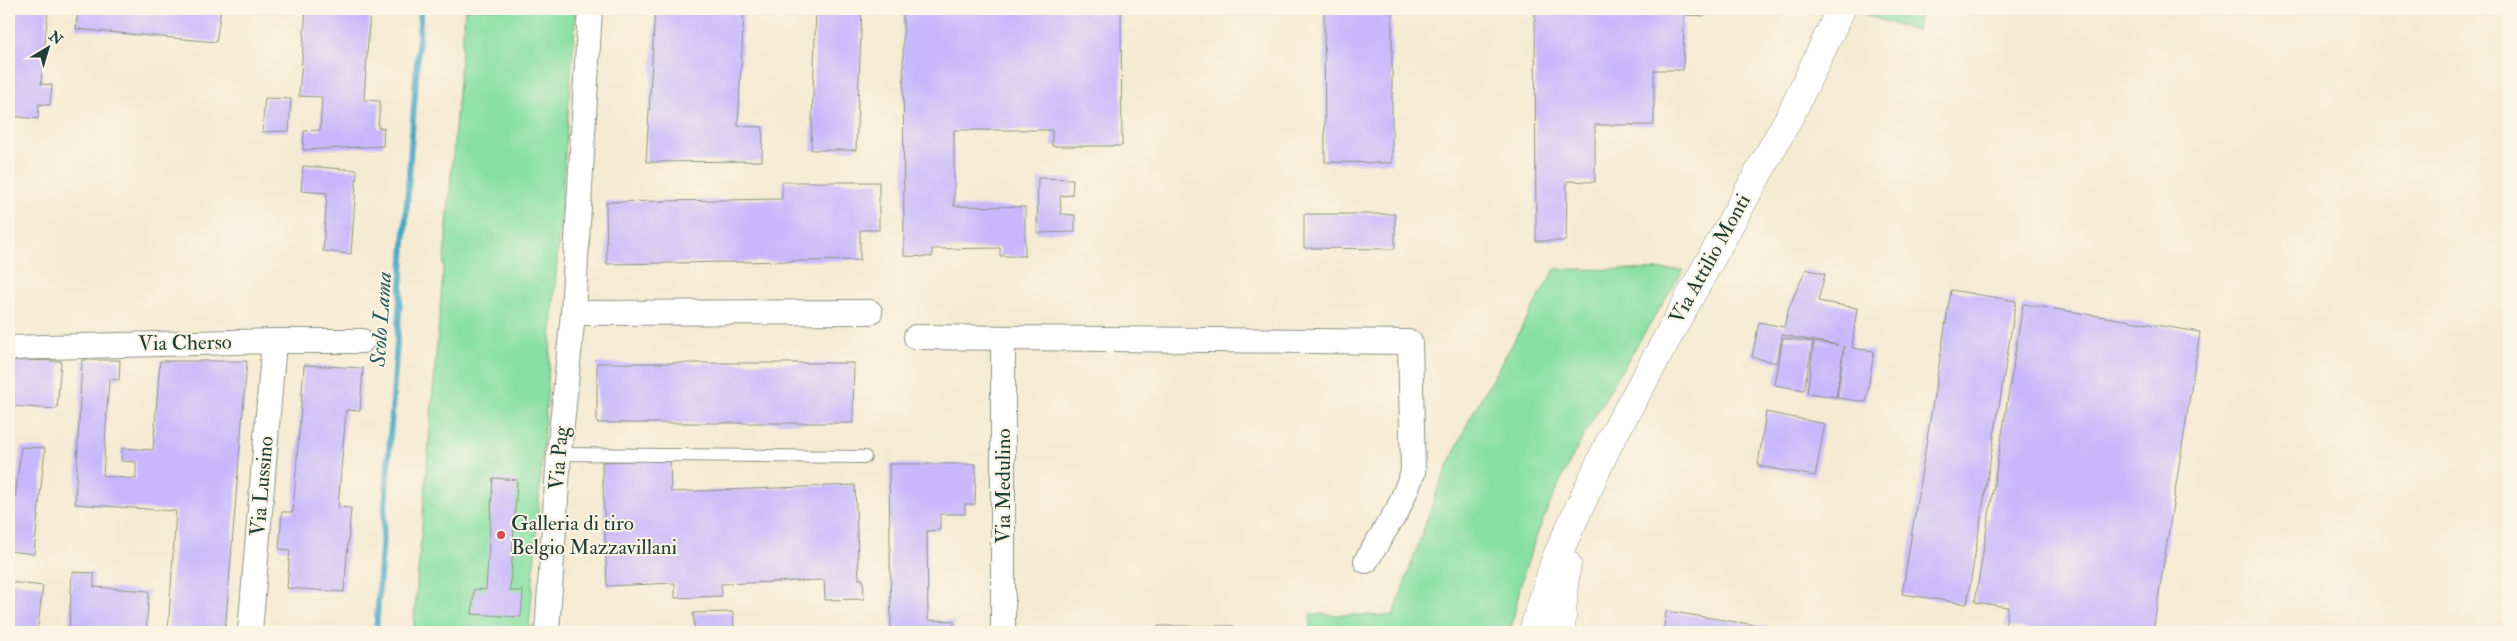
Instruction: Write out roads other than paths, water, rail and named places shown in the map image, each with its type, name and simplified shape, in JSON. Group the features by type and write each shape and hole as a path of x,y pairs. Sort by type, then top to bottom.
{"main road":[{"name":"Via Attilio Monti","path":"1533,632 1556,558 1608,445 1791,114 1841,9"},
{"name":"Via Attilio Monti","path":"1561,632 1564,584 1578,508"}],"street":[{"name":"Via Pag","path":"547,632 559,454 572,314 590,9"},
{"path":"572,314 870,312"},
{"path":"916,337 1003,340 1410,342 1413,473 1398,509 1366,561"},
{"name":"Via Medulino","path":"1003,340 1003,632"},
{"name":"Via Cherso","path":"9,348 274,341 362,341"},
{"name":"Via Lussino","path":"250,632 274,341"}],"lane":[{"path":"559,454 865,457"}],"waterway":[{"name":"Scolo Lama","path":"376,632 421,9"}],"place":[{"name":"Galleria di tiro Belgio Mazzavillani","path":"501,535"}]}
